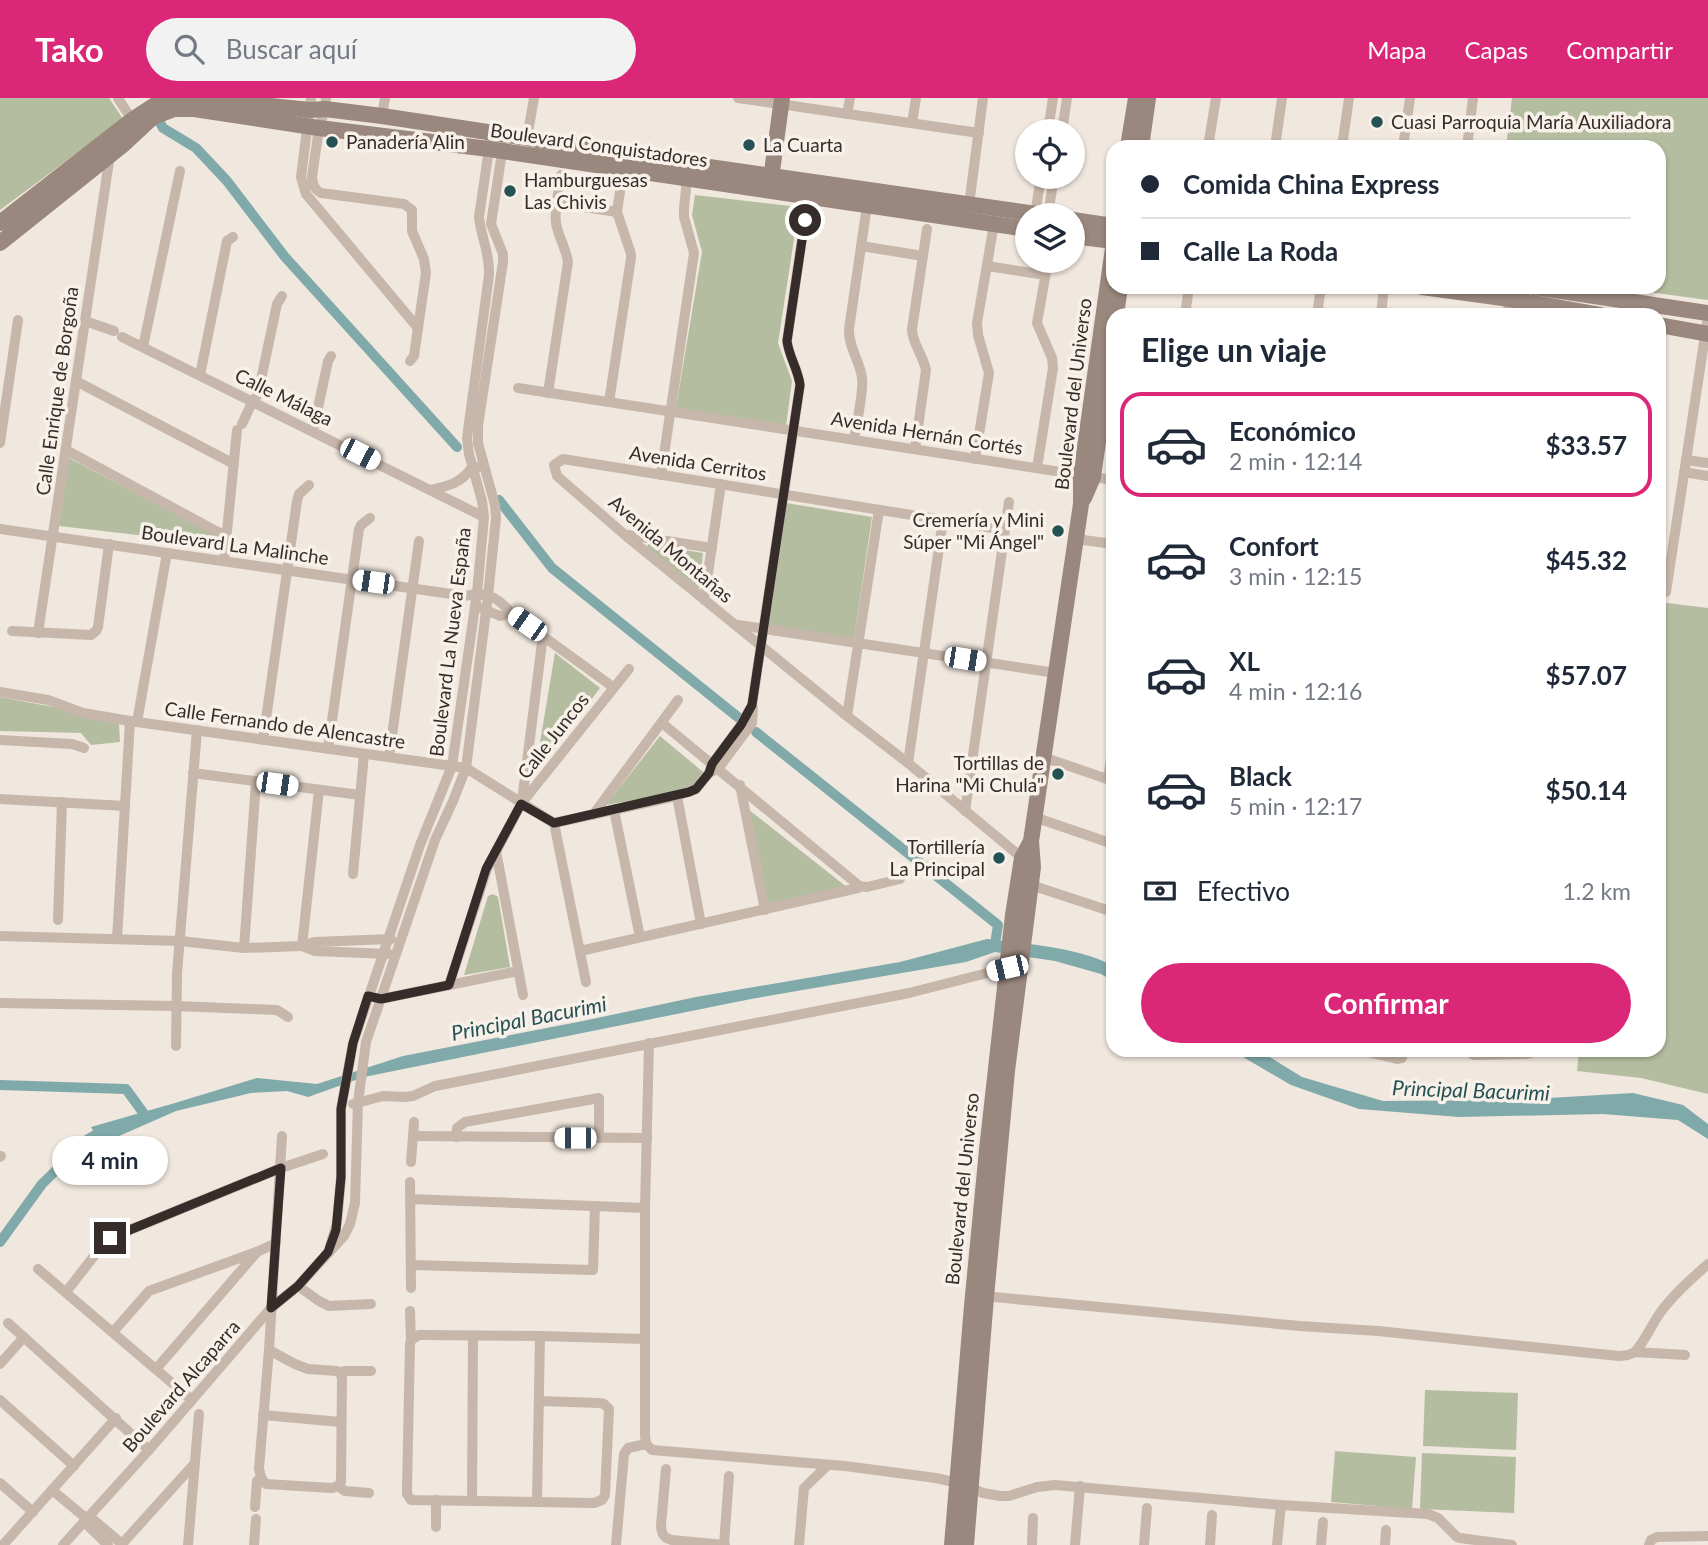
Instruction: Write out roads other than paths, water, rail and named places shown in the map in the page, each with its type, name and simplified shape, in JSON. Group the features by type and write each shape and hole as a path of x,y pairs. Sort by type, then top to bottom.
{"street":[{"path":"118,98 132,120"},
{"path":"382,116 384,98"},
{"path":"527,138 534,98"},
{"path":"738,98 776,101 847,114 979,132"},
{"path":"847,114 849,98"},
{"path":"912,123 915,98"},
{"path":"969,205 983,98"},
{"path":"1050,119 1053,98"},
{"path":"1064,119 1067,98"},
{"path":"1136,98 1140,140"},
{"path":"1132,140 1148,98"},
{"path":"1209,140 1216,98"},
{"path":"1276,140 1282,98"},
{"path":"1343,140 1349,98"},
{"path":"1404,140 1410,98"},
{"path":"1468,140 1473,98"},
{"name":"Boulevard Conquistadores","path":"0,223 155,105 170,100 193,99 317,112 495,150 625,162 868,198 1015,227"},
{"path":"766,183 776,101"},
{"name":"Boulevard Conquistadores","path":"0,243 124,144 153,117 174,109 382,116 527,138 687,179 766,183 808,197 868,198 969,205 1015,211"},
{"path":"317,112 301,177 418,328"},
{"name":"Boulevard La Nueva España","path":"350,1060 353,1043 387,939 420,845 452,766 496,519 495,505 467,438 489,275 488,253 479,217 498,133"},
{"name":"Calle Enrique de Borgoña","path":"38,633 110,155"},
{"path":"609,402 631,258 617,212 625,162"},
{"path":"143,347 180,171"},
{"path":"548,393 568,262 556,226 561,175"},
{"path":"661,475 694,254 684,217 687,179"},
{"path":"311,192 404,204 412,210 412,231 424,259 426,273 414,356 410,361"},
{"path":"586,982 554,823 677,796 696,789 713,769 752,705 800,385 787,341 808,197"},
{"path":"854,440 863,383 849,335 868,198"},
{"path":"557,203 617,212"},
{"path":"1085,222 1106,225"},
{"path":"975,459 989,373 977,329 994,224"},
{"path":"915,449 926,370 912,332 927,229"},
{"path":"200,375 228,241 233,237"},
{"path":"1085,238 1106,240"},
{"path":"861,246 923,256"},
{"path":"987,266 1045,275 1037,323 1052,358 1053,368 1037,468"},
{"path":"1469,294 1558,308"},
{"path":"1579,294 1708,314 1666,592"},
{"path":"224,561 239,427 258,394 277,304 282,296"},
{"name":"Boulevard del Universo","path":"1087,476 1106,309"},
{"path":"0,443 18,320"},
{"name":"Calle Málaga","path":"85,321 118,334 484,517"},
{"path":"1666,326 1707,334"},
{"path":"313,430 331,356"},
{"name":"Boulevard del Universo","path":"953,1545 964,1486 987,1150 1012,960 1081,504 1106,374"},
{"path":"76,381 234,464"},
{"name":"Avenida Hernán Cortés","path":"518,388 1106,479"},
{"path":"66,450 227,537"},
{"name":"Avenida Cerritos","path":"554,465 563,459 1005,530"},
{"path":"1686,460 1708,463"},
{"name":"Avenida Montañas","path":"554,465 557,476 625,535 1028,862"},
{"path":"430,489 449,486 478,467"},
{"name":"Boulevard La Nueva España","path":"478,467 484,517 480,598"},
{"path":"1684,472 1708,475"},
{"path":"705,600 721,484"},
{"path":"263,740 297,501 299,494 309,485"},
{"path":"965,811 1009,502"},
{"path":"847,716 879,510"},
{"path":"328,749 359,529 370,518"},
{"path":"908,763 943,520"},
{"name":"Boulevard La Malinche","path":"0,528 480,598"},
{"path":"625,535 712,548"},
{"path":"1076,539 1106,543"},
{"path":"389,758 419,541"},
{"path":"12,631 93,634 98,627 109,544"},
{"path":"117,939 125,806 134,722 167,553"},
{"path":"480,598 486,610 500,616 511,613"},
{"path":"480,598 503,603 511,613 613,687"},
{"name":"Boulevard La Nueva España","path":"364,1055 366,1042 435,840 466,768 486,610"},
{"path":"736,625 1056,673"},
{"path":"521,804 543,635"},
{"name":"Calle Juncos","path":"449,985 486,869 521,804 629,669"},
{"name":"Calle Fernando de Alencastre","path":"0,692 48,700 83,713 134,722 466,768 554,823"},
{"path":"593,815 678,700"},
{"path":"662,723 713,769 740,785 857,888"},
{"path":"176,1046 177,973 197,730"},
{"path":"0,740 72,744 84,748"},
{"path":"353,874 364,754"},
{"path":"1043,757 1106,778"},
{"path":"193,773 360,795"},
{"path":"244,948 256,782"},
{"path":"740,785 765,910"},
{"path":"302,946 319,790"},
{"path":"677,796 701,924"},
{"path":"0,799 125,806"},
{"path":"58,920 62,802"},
{"path":"614,810 640,937"},
{"path":"1034,817 1106,842"},
{"path":"496,851 523,995"},
{"name":"Boulevard del Universo","path":"1019,923 1031,885 1028,862"},
{"path":"580,951 900,879"},
{"path":"1031,885 1106,910"},
{"path":"0,936 180,941 244,948 302,946 314,942 401,940"},
{"path":"302,946 314,951 396,954"},
{"path":"342,1104 358,1098 413,1096 435,1086 909,993 1012,960"},
{"path":"368,996 381,999 519,971"},
{"path":"0,1003 277,1010 288,1017"},
{"path":"649,1043 645,1339 646,1444 650,1448 657,1451 828,1465 936,1478 1000,1496 1009,1496 1045,1485 1080,1486 1281,1505 1434,1515 1456,1541 1512,1545"},
{"name":"Boulevard Alcaparra","path":"63,1545 271,1308 298,1286 344,1236 354,1214 358,1098 364,1055"},
{"name":"Boulevard Alcaparra","path":"328,1252 337,1223 342,1104 350,1060"},
{"path":"456,1137 457,1128 465,1122 599,1098 599,1138"},
{"path":"411,1162 414,1122"},
{"path":"282,1136 259,1468 261,1478 266,1484 332,1488 341,1482 340,1373"},
{"path":"413,1136 647,1138"},
{"path":"66,1293 110,1238 281,1168 323,1154"},
{"path":"410,1182 411,1288"},
{"path":"410,1199 645,1208"},
{"path":"411,1265 593,1270 595,1206"},
{"path":"113,1332 149,1291 276,1243"},
{"path":"156,1369 259,1251"},
{"path":"979,1296 1378,1331 1619,1356 1628,1355 1640,1347 1660,1313 1708,1264"},
{"path":"38,1269 192,1400"},
{"path":"298,1286 329,1306 371,1304"},
{"path":"410,1311 407,1494 413,1500 594,1503 604,1498 609,1409 598,1403 540,1401"},
{"path":"8,1322 149,1450"},
{"path":"411,1340 419,1335 645,1339"},
{"path":"472,1500 474,1336"},
{"path":"537,1502 540,1336"},
{"path":"0,1364 24,1337"},
{"path":"269,1350 308,1369 340,1373 370,1371"},
{"path":"1635,1352 1685,1355"},
{"path":"0,1400 74,1466"},
{"path":"188,1545 199,1414"},
{"path":"264,1416 341,1422"},
{"path":"3,1545 116,1418"},
{"path":"616,1545 624,1454 628,1448 646,1444"},
{"path":"52,1490 121,1545 195,1463"},
{"path":"800,1545 804,1488 828,1465"},
{"path":"666,1469 662,1532 672,1540 725,1545 730,1476"},
{"path":"254,1545 257,1481 261,1478"},
{"path":"0,1483 33,1512"},
{"path":"338,1486 345,1491 369,1493"},
{"name":"Boulevard del Universo","path":"964,1486 966,1545"},
{"path":"1075,1545 1080,1486"},
{"path":"436,1500 436,1527"},
{"path":"1277,1545 1281,1505"},
{"path":"1144,1545 1147,1508"},
{"path":"1210,1545 1212,1515"},
{"path":"1032,1545 1033,1518"},
{"path":"87,1519 108,1545"},
{"path":"1321,1545 1323,1522"},
{"path":"1385,1545 1386,1530"},
{"path":"1649,1545 1657,1536 1708,1536"}],"water":[{"path":"987,939 1085,954 1106,963 1106,977 1055,961 995,952 966,962 751,999 364,1077 308,1097 287,1091 251,1093 176,1111 101,1144 91,1127 257,1078 317,1084 403,1056 696,997 900,962"},
{"path":"1243,1057 1269,1057 1302,1077 1383,1101 1516,1100 1633,1093 1683,1105 1708,1124 1708,1139 1678,1120 1603,1114 1459,1117 1359,1109 1291,1085"}],"waterway":[{"path":"159,121 163,128 196,148 227,181 285,257 457,447"},
{"path":"499,500 552,568 739,718"},
{"path":"756,732 998,925 995,944"},
{"path":"0,1085 126,1089 147,1118"},
{"name":"Principal Bacurimi","path":"0,1242 42,1184 88,1139 108,1132"}],"place":[{"name":"Cuasi Parroquia María Auxiliadora","path":"1377,122"},
{"name":"Panadería Alin","path":"332,142"},
{"name":"La Cuarta","path":"749,145"},
{"name":"Hamburguesas Las Chivis","path":"510,191"},
{"name":"Cremería y Mini Súper \"Mi Ángel\"","path":"1058,531"},
{"name":"Tortillas de Harina \"Mi Chula\"","path":"1058,774"},
{"name":"Tortillería La Principal","path":"999,858"}]}
